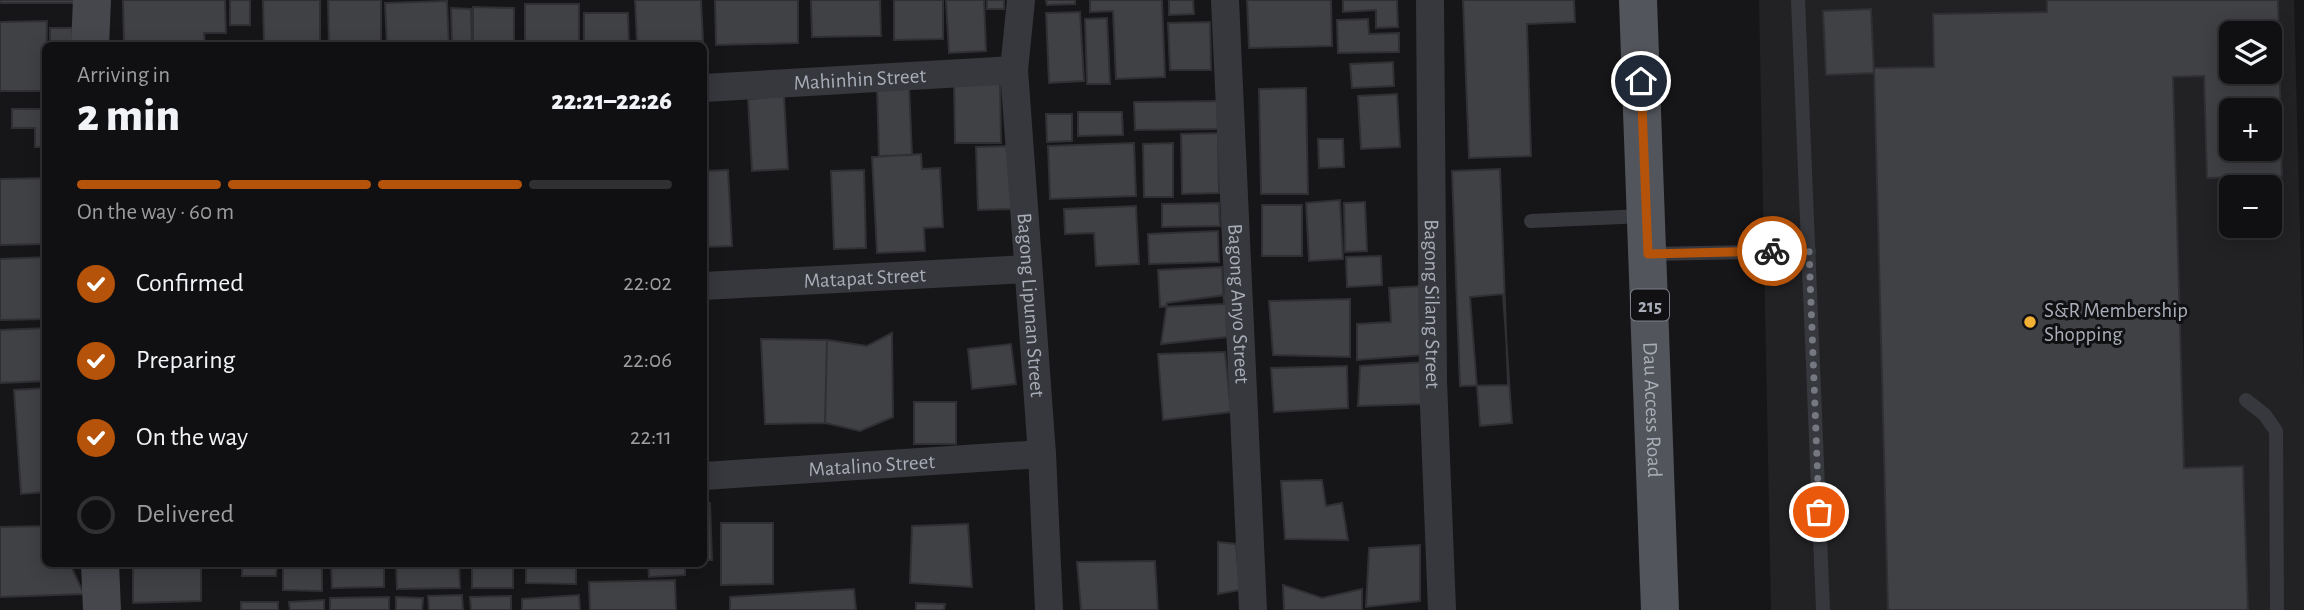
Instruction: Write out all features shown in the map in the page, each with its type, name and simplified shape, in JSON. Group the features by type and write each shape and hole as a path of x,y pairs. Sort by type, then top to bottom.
{"main road":[{"name":"Dau Access Road","path":"1638,0 1660,610"}],"street":[{"path":"90,42 92,0"},
{"name":"Bagong Lipunan Street","path":"1021,0 1014,70 1041,454 1049,610"},
{"name":"Bagong Anyo Street","path":"1225,0 1253,610"},
{"name":"Bagong Silang Street","path":"1430,0 1433,381 1442,610"},
{"name":"Mahinhin Street","path":"707,88 1014,70"},
{"name":"Matapat Street","path":"707,286 1028,269"},
{"name":"Matalino Street","path":"707,476 1041,454"},
{"path":"100,567 102,610"}],"lane":[{"path":"1798,0 1823,610"},
{"path":"1531,221 1646,216"},
{"path":"1648,254 1809,251"},
{"path":"2246,400 2265,415 2276,431 2277,610"}],"shaded area":[{"name":"S&R Membership Shopping","path":"1759,0 2294,0 2304,384 2304,610 1771,610"}],"building":[{"path":"0,0 78,0 78,3 0,3"},
{"path":"123,0 225,0 226,33 204,33 205,42 124,42"},
{"path":"230,0 250,0 250,25 230,25"},
{"path":"263,0 320,0 320,42 264,42"},
{"path":"328,0 381,0 381,42 329,42"},
{"path":"635,0 701,0 703,41 637,42"},
{"path":"715,0 798,0 798,43 716,45"},
{"path":"811,0 880,0 881,36 812,37"},
{"path":"894,0 943,0 943,39 894,40"},
{"path":"946,0 984,0 986,51 949,53"},
{"path":"987,0 1004,0 1004,9 987,9"},
{"path":"1046,0 1075,0 1075,4 1047,5"},
{"path":"1090,0 1162,0 1165,77 1116,79 1113,11 1090,12"},
{"path":"1169,0 1193,0 1194,14 1169,15"},
{"path":"1247,0 1331,0 1332,46 1249,48"},
{"path":"1343,0 1397,0 1398,27 1376,28 1376,10 1343,12"},
{"path":"1463,0 1574,0 1575,22 1527,24 1531,156 1469,158"},
{"name":"S&R Membership Shopping","path":"2047,0 2278,0 2278,21 2219,21 2219,84 2280,84 2280,98 2219,98 2219,161 2282,161 2282,175 2219,175 2219,178 2207,178 2204,76 2173,77 2184,468 2243,466 2248,610 1888,610 1874,68 1934,67 1933,14 2047,12"},
{"path":"447,1 449,42 387,42 385,3"},
{"path":"525,4 579,4 579,42 525,42"},
{"path":"473,7 514,8 514,42 473,42"},
{"path":"451,8 471,9 472,42 452,42"},
{"path":"1871,9 1874,73 1826,75 1823,11"},
{"path":"1080,12 1084,81 1049,83 1046,13"},
{"path":"584,13 628,13 629,42 584,42"},
{"path":"1107,18 1110,84 1087,84 1085,19"},
{"path":"1368,19 1369,34 1399,33 1399,52 1338,53 1337,20"},
{"path":"47,21 47,42 42,42 42,91 0,91 0,22"},
{"path":"1210,22 1211,70 1170,70 1168,23"},
{"path":"50,28 72,28 72,42 50,42"},
{"path":"1393,62 1394,86 1352,88 1350,64"},
{"path":"1000,82 1001,143 955,143 954,84"},
{"path":"909,85 912,155 879,156 877,87"},
{"path":"1306,88 1308,194 1261,194 1259,89"},
{"path":"1397,94 1400,147 1361,149 1358,96"},
{"path":"784,96 788,169 752,171 748,99"},
{"path":"1217,101 1218,129 1135,130 1134,102"},
{"path":"12,109 42,109 42,147 35,147 35,128 12,128"},
{"path":"1078,112 1122,112 1123,135 1078,136"},
{"path":"1046,114 1072,114 1072,141 1047,142"},
{"path":"1218,133 1219,193 1182,194 1181,134"},
{"path":"1318,139 1343,139 1344,167 1319,168"},
{"path":"1134,143 1136,196 1050,199 1048,146"},
{"path":"1173,143 1173,197 1144,197 1143,144"},
{"path":"1009,146 1012,209 978,210 976,147"},
{"path":"921,154 922,169 940,168 943,227 924,228 925,251 877,253 872,157"},
{"path":"1500,169 1508,385 1460,386 1452,171"},
{"path":"728,170 732,246 707,247 707,171"},
{"path":"864,170 866,248 834,249 831,171"},
{"path":"42,178 42,244 0,245 0,179"},
{"path":"1340,200 1343,259 1309,261 1306,203"},
{"path":"1365,202 1367,251 1345,252 1344,203"},
{"path":"1219,203 1220,226 1162,227 1162,204"},
{"path":"1262,205 1302,205 1302,256 1262,256"},
{"path":"1136,206 1139,264 1096,266 1094,233 1065,234 1064,209"},
{"path":"1218,231 1219,262 1149,264 1148,234"},
{"path":"1381,256 1382,285 1347,287 1346,257"},
{"path":"42,257 42,319 0,320 0,259"},
{"path":"1222,267 1224,304 1160,307 1158,270"},
{"path":"1422,286 1424,355 1357,360 1357,324 1391,322 1389,288"},
{"path":"1503,294 1512,423 1480,426 1470,297"},
{"path":"1226,295 1227,337 1161,344 1167,303"},
{"path":"1350,299 1350,357 1273,355 1269,301"},
{"path":"42,328 42,381 0,383 0,330"},
{"path":"892,333 893,417 860,431 825,423 827,340 867,346"},
{"path":"761,339 827,340 825,423 765,424"},
{"path":"1011,344 1016,384 972,389 968,349"},
{"path":"1225,352 1231,412 1163,420 1158,354"},
{"path":"1424,362 1427,404 1358,406 1360,366"},
{"path":"1347,366 1348,408 1274,412 1271,368"},
{"path":"42,388 42,492 21,494 14,390"},
{"path":"914,402 956,402 956,444 914,444"},
{"path":"1322,480 1326,506 1342,503 1348,540 1285,539 1281,481"},
{"path":"710,503 712,560 707,560 707,504"},
{"path":"721,523 773,523 773,584 721,585"},
{"path":"968,524 972,587 910,583 912,526"},
{"path":"42,526 42,567 71,567 84,594 0,597 0,527"},
{"path":"1218,542 1236,544 1240,590 1218,594"},
{"path":"1420,545 1420,601 1366,607 1369,548"},
{"path":"1155,561 1158,610 1081,610 1077,562"},
{"path":"133,567 201,567 201,601 133,603"},
{"path":"242,567 277,567 276,576 242,576"},
{"path":"283,567 322,567 322,591 283,590"},
{"path":"331,567 384,567 384,587 332,588"},
{"path":"396,567 459,567 460,588 397,589"},
{"path":"472,567 513,567 513,588 472,588"},
{"path":"526,567 576,567 576,584 526,583"},
{"path":"648,567 685,567 685,575 649,577"},
{"path":"675,580 676,610 590,610 589,582"},
{"path":"1283,585 1322,598 1362,589 1362,610 1284,610"},
{"path":"854,589 856,610 730,610 730,597"},
{"path":"462,595 463,610 429,610 428,596"},
{"path":"579,595 580,610 522,610 522,599"},
{"path":"511,596 511,610 471,610 470,597"},
{"path":"389,597 389,610 330,610 330,598"},
{"path":"396,597 423,598 422,610 396,610"},
{"path":"324,600 324,610 290,610 289,602"},
{"path":"241,602 278,602 278,610 241,610"},
{"path":"916,603 945,604 944,610 916,610"}],"way so far":[{"path":"1772,251 1809,251 1819,512"}],"place":[{"name":"S&R Membership Shopping","path":"2030,322"}],"route":[{"path":"1641,81 1648,254 1772,251"}]}
